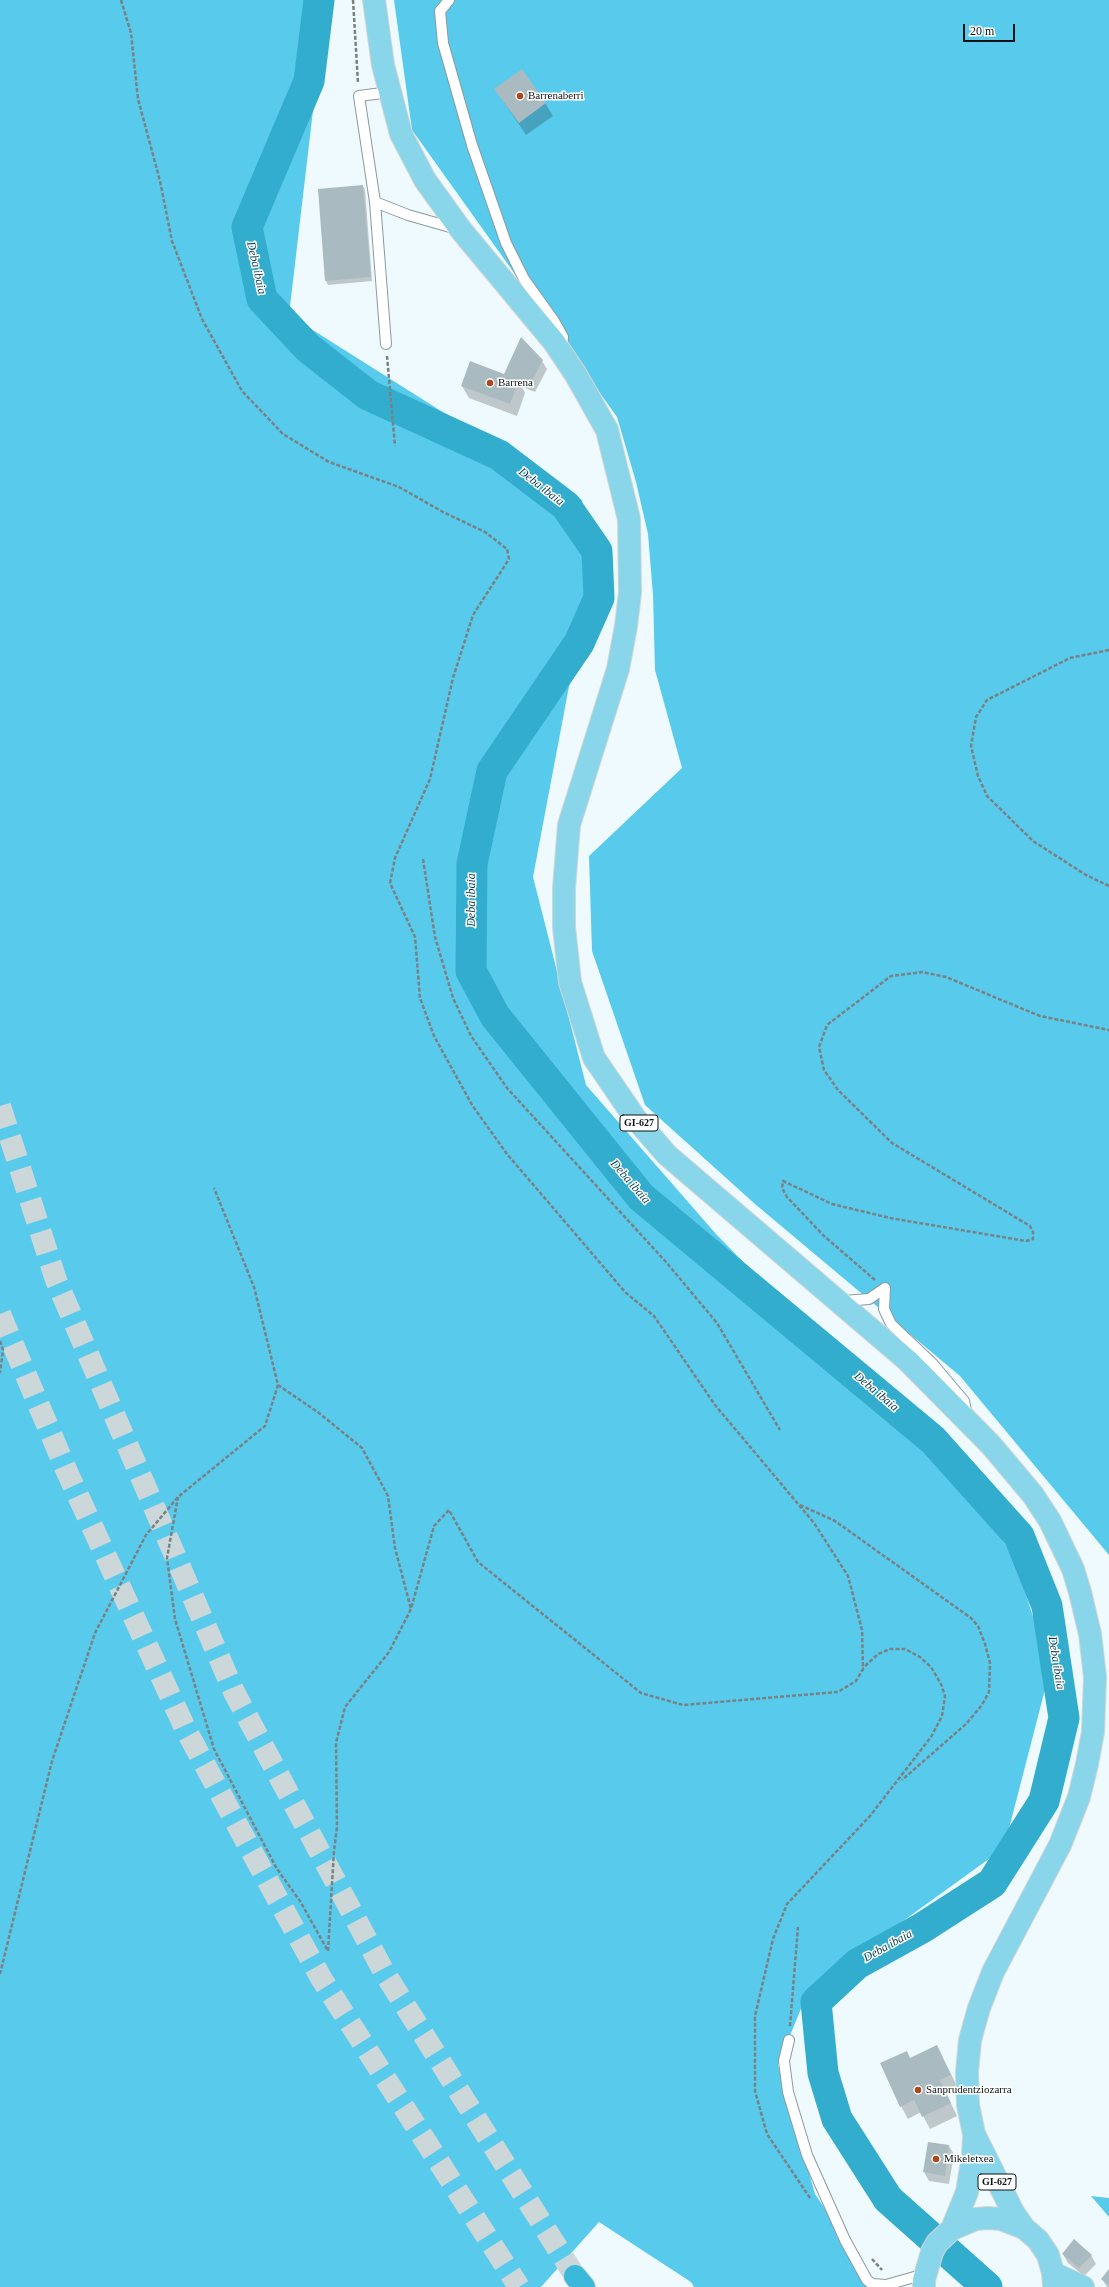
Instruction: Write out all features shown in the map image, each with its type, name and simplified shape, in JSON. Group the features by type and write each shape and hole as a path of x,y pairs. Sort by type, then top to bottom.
{"main road":[{"name":"GI-627","path":"374,0 383,65 401,134 425,180 461,230 561,353 576,375 607,430 629,519 630,593 618,669 569,825 564,888 564,927 570,982 576,1007 594,1058 635,1118 662,1150 748,1226 839,1301 908,1361 968,1421 1033,1495 1062,1545 1080,1592 1090,1634 1095,1701 1087,1764 1068,1825 1041,1884 993,1972 979,2008 970,2040 967,2072 968,2105 974,2134 1003,2194 1024,2228"},
{"name":"GI-627","path":"952,2229 967,2192 973,2156 974,2134"},
{"name":"GI-627","path":"926,2274 937,2243 952,2229 976,2219 1001,2218 1024,2228 1038,2240 1048,2255 1054,2280 1083,2287"}],"lane":[{"path":"449,0 440,11 443,43 472,144 506,244 524,279 563,336 561,353"},
{"path":"386,344 375,202 359,96 390,92"},
{"path":"375,202 408,215 461,230"},
{"path":"839,1301 859,1301 869,1299 885,1288"},
{"path":"885,1288 884,1309 891,1324 932,1363 964,1402 968,1421"},
{"path":"790,2040 784,2061 788,2092 807,2156 835,2219 867,2280 872,2284 897,2283 926,2274"}],"path":[{"path":"121,0 131,33 138,99 160,181 172,241 202,319 242,391 283,434 329,462 399,487 443,512 485,532 507,549 509,559 473,615 453,678 430,779 395,858 390,884 415,937 420,998 434,1036 472,1105 507,1154 625,1292 654,1316 715,1405 814,1523 848,1576 862,1630 863,1669"},
{"path":"352,0 359,96"},
{"path":"386,344 395,446"},
{"path":"1109,650 1070,658 987,700 976,717 971,746 978,776 987,796 1033,841 1086,875 1109,886"},
{"path":"423,859 435,937 453,998 471,1036 508,1088 666,1262 717,1323 780,1430"},
{"path":"885,1288 824,1236 787,1197 782,1188 783,1181 832,1204 890,1218 1026,1241 1033,1239 1033,1232 1030,1226 892,1143 838,1090 824,1070 819,1047 827,1025 891,976 922,972 946,977 1040,1016 1109,1030"},
{"path":"0,1974 52,1761 95,1633 146,1535 178,1498 265,1426 278,1385 254,1287 214,1188"},
{"path":"0,1341 3,1350 0,1372"},
{"path":"278,1385 320,1413 362,1448 388,1496 395,1548 412,1610"},
{"path":"178,1498 167,1558 175,1619 214,1748 277,1869 300,1901 328,1951 334,1851 337,1827 336,1743 345,1707 389,1652 412,1610 434,1526 449,1510 478,1562 641,1693 683,1705 838,1692 856,1681 863,1669 878,1654 890,1649 905,1649 920,1657 931,1667 941,1684 945,1696 942,1716 931,1737 898,1783 870,1816 787,1904 773,1939 755,2016 755,2091 767,2134 809,2198 835,2219"},
{"path":"798,1505 835,1521 971,1618 978,1626 985,1644 990,1663 989,1692 982,1706 966,1724 898,1783"},
{"path":"790,2040 790,2006 798,1927"},
{"path":"872,2258 882,2270"}],"shaded area":[{"path":"0,0 323,0 314,102 289,315 582,500 587,591 533,877 586,1085 716,1234 958,1483 1013,1554 1050,1670 1004,1848 809,1989 778,2065 815,2194 878,2287 694,2287 691,2282 599,2222 541,2287 0,2287"},
{"path":"394,0 1109,0 1109,1555 960,1376 755,1204 645,1105 592,951 589,856 682,768 655,670 653,595 648,534 636,482 617,417 412,130"},
{"path":"1091,2196 1109,2198 1109,2217"}],"building":[{"name":"Barrenaberri","path":"522,69 546,103 519,123 494,89"},
{"path":"363,185 371,277 325,281 318,189"},
{"path":"521,337 543,360 530,384 519,380 510,404 461,386 470,361 504,374"},
{"name":"Sanprudentziozarra","path":"937,2045 951,2075 940,2080 951,2103 922,2117 914,2100 900,2107 880,2063 907,2051 910,2058"},
{"name":"Mikeletxea","path":"928,2142 949,2145 945,2176 923,2172"},
{"path":"1074,2239 1092,2255 1079,2268 1062,2254"},
{"path":"1109,2269 1109,2285 1101,2279"}],"waterway":[{"name":"Deba ibaia","path":"319,0 309,81 247,227 262,299 308,348 368,395 499,455 566,506 597,551 599,598 579,643 492,771 472,864 471,971 495,1016 641,1197 933,1440 1019,1536 1047,1606 1064,1718 1044,1801 992,1883 922,1928 857,1964 816,2002 823,2073 837,2119 888,2199 987,2287"}],"tunnel":[{"path":"0,1106 56,1280 234,1692 384,1972 575,2276"},
{"path":"0,1314 68,1474 185,1728 321,1978 519,2287"}],"place":[{"name":"Barrenaberri","path":"520,96"},
{"name":"Barrena","path":"490,383"},
{"name":"Sanprudentziozarra","path":"918,2090"},
{"name":"Mikeletxea","path":"936,2159"}]}
